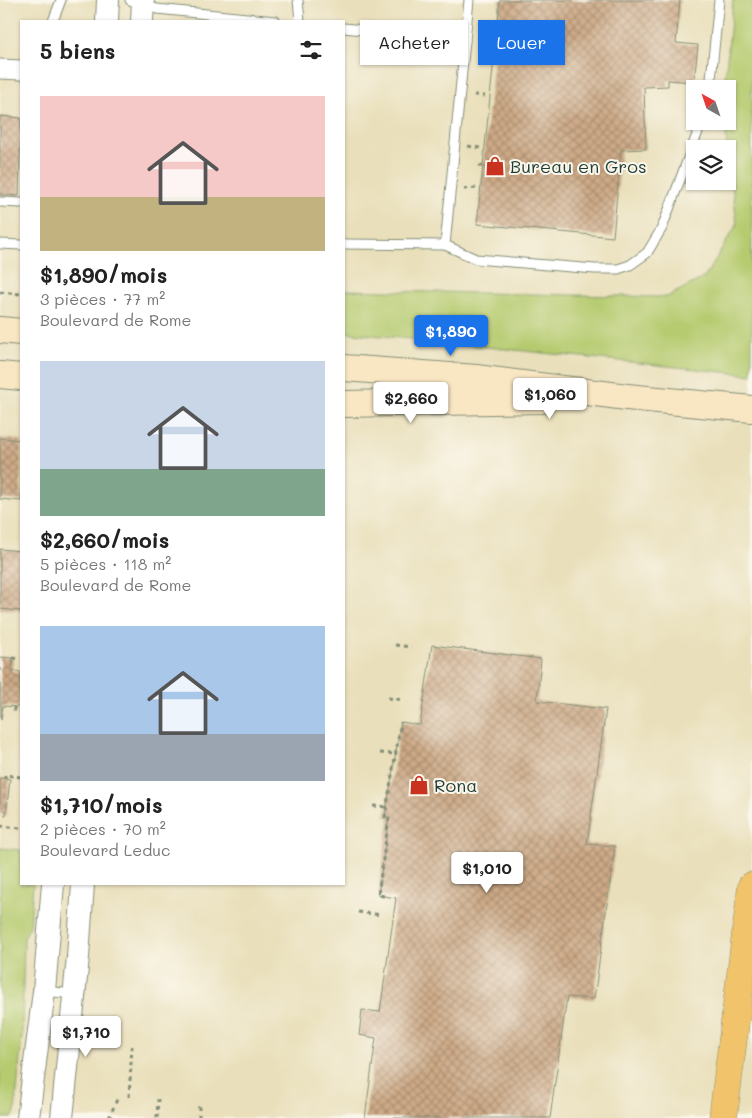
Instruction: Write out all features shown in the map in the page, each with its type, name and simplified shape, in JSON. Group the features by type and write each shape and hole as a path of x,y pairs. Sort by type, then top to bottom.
{"highway":[{"path":"723,1118 752,886"}],"main road":[{"path":"0,330 20,332"},
{"path":"345,368 476,378 627,397 752,409"},
{"path":"0,375 20,378"},
{"path":"345,404 627,397"}],"street":[{"path":"107,20 108,0"},
{"path":"0,68 20,70"},
{"path":"28,1118 44,990 53,885"},
{"path":"62,1118 78,957 83,885"}],"lane":[{"path":"53,20 61,0"},
{"path":"298,0 300,20"},
{"path":"467,20 469,0"},
{"path":"711,80 719,0"},
{"path":"140,7 266,20"},
{"path":"345,28 360,30"},
{"path":"445,245 463,65"},
{"path":"345,244 445,245 476,259 595,270 618,269 630,265 647,253 662,228 699,130"},
{"path":"0,202 20,203"},
{"path":"0,244 20,245"},
{"path":"44,990 73,994"}],"path":[{"path":"474,95 485,96"},
{"path":"468,146 480,148"},
{"path":"466,187 477,188"},
{"path":"0,292 20,294"},
{"path":"395,645 411,647"},
{"path":"13,658 20,659"},
{"path":"388,698 403,700"},
{"path":"14,707 14,710 20,711"},
{"path":"384,896 378,895 389,817 385,817 401,722"},
{"path":"380,753 396,754"},
{"path":"5,779 5,775 20,777"},
{"path":"373,806 387,807"},
{"path":"0,826 20,828"},
{"path":"358,912 381,915"},
{"path":"129,1097 132,1046"},
{"path":"109,1118 118,1096"},
{"path":"157,1118 158,1099"},
{"path":"199,1102 199,1118"}],"green space":[{"path":"733,0 752,0 752,375 345,332 345,290 667,297 705,277 737,224 733,190 736,190 736,140 726,140 725,130 736,130 736,80 725,80"},
{"path":"0,848 20,850 20,885 33,885 30,926 24,938 22,1036 15,1112 12,1118 0,1118"}],"building":[{"path":"500,0 680,0 676,43 698,45 694,80 668,80 668,86 644,87 646,149 621,150 613,237 477,224 493,65 565,65 565,20 498,20"},
{"path":"0,116 20,118 19,196 0,195"},
{"path":"0,438 20,440 20,501 0,499"},
{"path":"0,549 20,551 20,611 0,609"},
{"path":"432,645 541,659 537,701 606,709 587,844 615,846 594,999 567,997 550,1118 365,1118 376,1038 359,1035 362,1010 380,1012 396,898 378,895 389,817 385,817 401,722 420,725"},
{"path":"0,657 13,658 12,671 20,672 19,707 3,706 1,720"},
{"path":"0,778 10,779 6,815 0,814"}],"place":[{"name":"Bureau en Gros","path":"495,166"},
{"name":"Rona","path":"419,785"}]}
